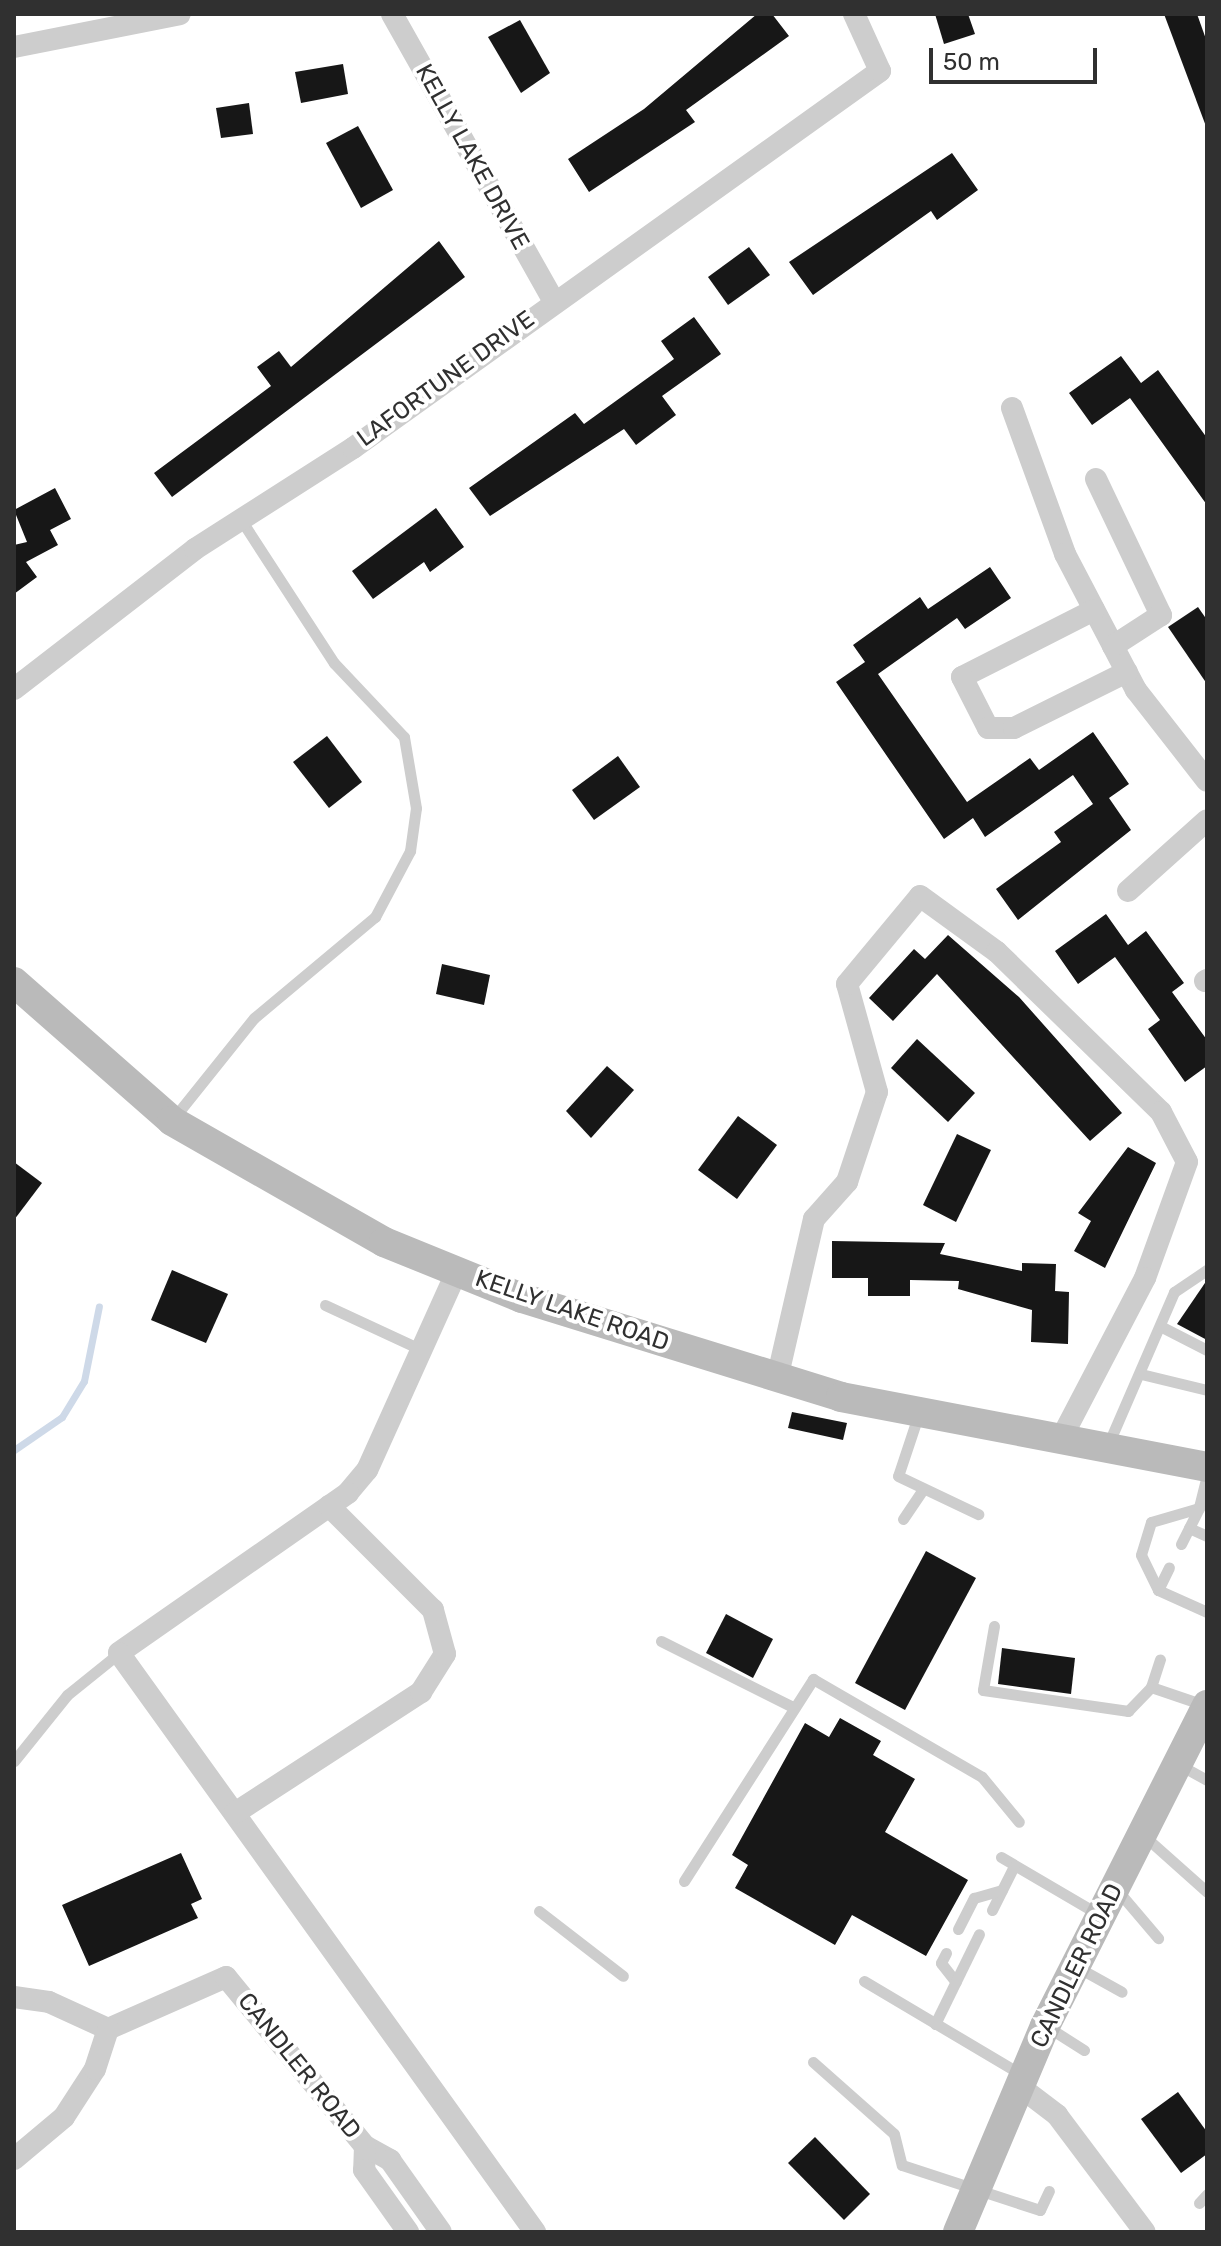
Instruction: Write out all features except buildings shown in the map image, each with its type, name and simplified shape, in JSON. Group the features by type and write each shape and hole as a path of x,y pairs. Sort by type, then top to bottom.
{"street":[{"path":"14,47 180,14"},
{"name":"KELLY LAKE DRIVE","path":"392,14 553,300"},
{"name":"LAFORTUNE DRIVE","path":"14,689 241,520 353,448 553,300 880,71 854,14"},
{"path":"1012,408 1065,554 1094,610 1127,672 1207,781"},
{"path":"1096,479 1161,615 1113,646"},
{"path":"1094,610 962,677 988,728 1014,728 1127,672"},
{"path":"1128,891 1207,820"},
{"path":"777,1379 814,1219 847,1182 877,1092 847,984 920,896 997,952 1161,1112 1187,1162 1145,1278 1061,1439"},
{"name":"KELLY LAKE ROAD","path":"14,982 172,1121 384,1242 457,1271 777,1379 919,1412 1207,1467"},
{"path":"457,1271 367,1470 329,1506 119,1653 535,2232"},
{"path":"235,1813 421,1692 445,1654 433,1610 329,1506"},
{"name":"CANDLER ROAD","path":"958,2232 1045,2026 1205,1712"},
{"name":"CANDLER ROAD","path":"108,2029 226,1977 365,2146 390,2160 441,2232"},
{"path":"14,1997 49,2002 108,2029 95,2069 64,2117 14,2159"},
{"path":"1021,2081 1057,2115 1145,2232"},
{"name":"CANDLER ROAD","path":"365,2146 364,2170 408,2232"}],"lane":[{"path":"172,1121 254,1018 375,917 410,851 416,808 404,737 334,663 241,520"},
{"path":"1106,1448 1162,1327 1174,1292 1207,1270"},
{"path":"325,1305 422,1350"},
{"path":"1162,1327 1207,1350"},
{"path":"1141,1374 1207,1390"},
{"path":"919,1412 898,1476 978,1514"},
{"path":"1181,1544 1199,1508 1207,1475"},
{"path":"903,1519 923,1489"},
{"path":"1199,1508 1151,1522 1141,1555 1158,1590 1207,1612"},
{"path":"1189,1528 1207,1536"},
{"path":"1158,1590 1169,1567"},
{"path":"994,1626 983,1690 1128,1711 1151,1687 1160,1659"},
{"path":"661,1641 793,1707"},
{"path":"14,1761 67,1695 119,1653"},
{"path":"684,1881 813,1679 982,1777 1019,1822"},
{"path":"1151,1687 1205,1712"},
{"path":"1177,1764 1207,1780"},
{"path":"1142,1834 1207,1892"},
{"path":"1001,1857 1101,1916"},
{"path":"992,1910 1014,1866"},
{"path":"1115,1887 1158,1938"},
{"path":"958,1929 974,1898 1002,1890"},
{"path":"539,1911 623,1976"},
{"path":"935,2024 979,1934"},
{"path":"946,1953 941,1963 956,1982"},
{"path":"1076,1966 1122,1992"},
{"path":"864,1981 1021,2081"},
{"path":"1045,2026 1084,2050"},
{"path":"813,2062 894,2134 902,2165 978,2184 1040,2210 1049,2191"}],"waterway":[{"path":"14,1450 62,1417 84,1381 99,1306"}]}
